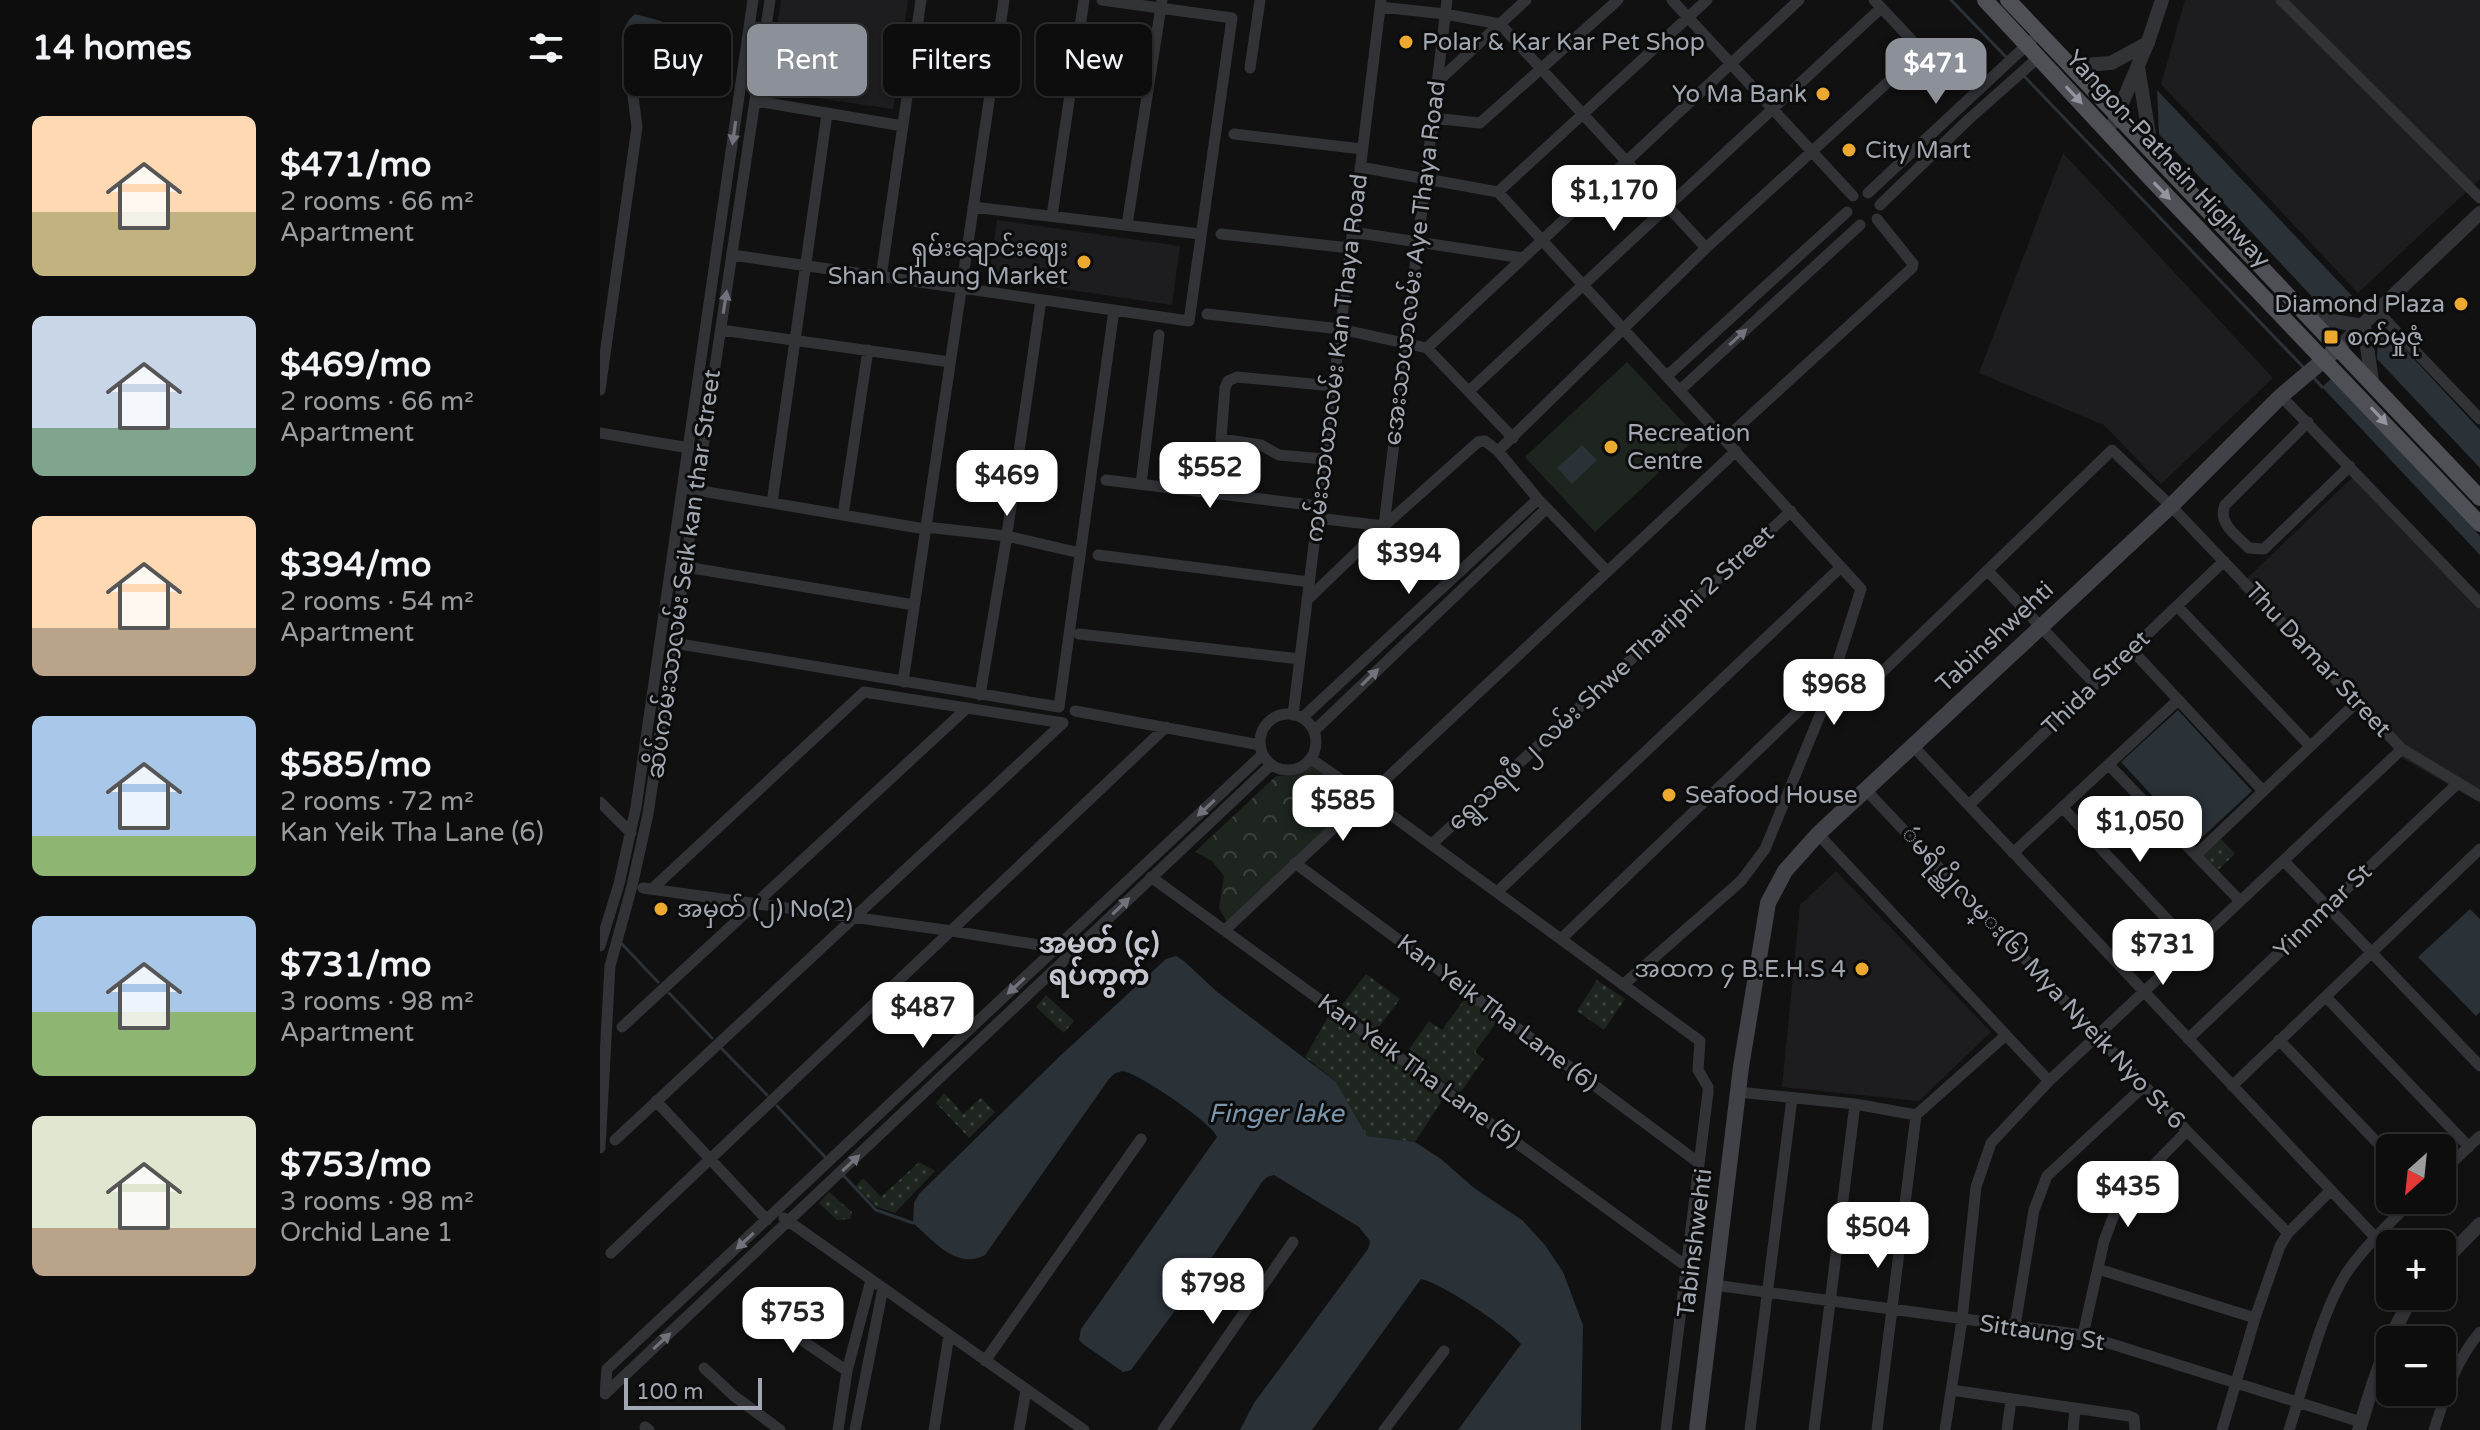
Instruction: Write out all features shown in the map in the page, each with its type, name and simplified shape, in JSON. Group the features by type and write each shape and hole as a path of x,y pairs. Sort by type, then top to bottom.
{"main road":[{"name":"Yangon-Pathein Highway","path":"1985,0 2035,45 2314,369 2480,524"},
{"name":"Yangon-Pathein Highway","path":"2008,0 2035,45 2071,66 2480,498"},
{"name":"Tabinshwehti","path":"1697,1430 1738,1092 1768,903 1785,871 1818,834 2171,506 2281,396 2339,347"}],"street":[{"name":"ဆိပ်ကမ်းသာလမ်း Seik kan thar Street","path":"600,946 631,833 753,0"},
{"name":"ဆိပ်ကမ်းသာလမ်း Seik kan thar Street","path":"600,1148 610,966 648,814 770,0"},
{"path":"881,277 921,0"},
{"path":"903,682 1004,0"},
{"path":"1052,216 1084,0"},
{"path":"732,255 1189,321 1232,18 1161,4 1102,0"},
{"path":"1250,68 1260,0"},
{"name":"အေးသာယာလမ်း Aye Thaya Road","path":"1384,526 1447,0"},
{"path":"1436,83 1526,0"},
{"path":"1432,118 1480,123 1618,0"},
{"path":"1672,0 1853,196"},
{"path":"1498,192 1707,0"},
{"path":"1427,348 1799,0"},
{"path":"2110,133 2162,0"},
{"path":"2281,0 2480,198"},
{"path":"1380,3 1500,24 1706,248"},
{"name":"ကမ်းသာယာလမ်း Kan Thaya Road","path":"1298,717 1300,659 1380,3"},
{"path":"1127,225 1161,4"},
{"path":"1469,391 1773,109 1878,4 1922,51 1706,248 1498,451"},
{"path":"2071,66 2111,63 2148,42"},
{"path":"1667,376 1847,212 1853,196 1868,193 2035,45"},
{"path":"1680,390 1860,225 1877,219 1880,205 1969,119 2035,45"},
{"path":"2137,65 2152,153"},
{"path":"600,390 637,127 633,96"},
{"path":"756,101 903,126"},
{"path":"772,503 827,114"},
{"path":"1234,134 1362,149"},
{"path":"1360,167 1498,192 1861,589 1824,705 1765,849 1741,881 1623,985"},
{"path":"1868,193 1880,205"},
{"path":"973,207 1200,234"},
{"path":"1847,212 1860,225"},
{"path":"2339,347 2480,213"},
{"path":"1725,439 1912,268 1913,264 1877,219"},
{"path":"1352,232 1523,258"},
{"path":"1221,234 1350,248"},
{"path":"980,695 1007,536 1041,300"},
{"path":"674,643 1059,707 1114,310"},
{"path":"2378,312 2480,419"},
{"path":"1207,314 1340,329 1427,348 1513,438"},
{"path":"2308,317 2364,326"},
{"path":"2364,326 2372,381"},
{"path":"721,330 950,362"},
{"path":"1141,484 1159,335"},
{"path":"843,515 868,350"},
{"path":"1324,459 1279,455 1261,445 1221,439 1219,436 1225,388 1228,381 1237,377 1333,386"},
{"path":"2281,396 2480,603"},
{"path":"2308,422 2225,505 2222,520 2249,548 2264,549 2350,466"},
{"path":"600,433 689,448"},
{"path":"1307,600 1478,442 1485,441 1498,451 1607,571"},
{"name":"Thu Damar Street","path":"1988,571 2112,450 2171,506 2402,749 2480,796"},
{"path":"1225,930 1736,451"},
{"path":"1106,480 1318,512 1384,526"},
{"path":"683,488 926,528 1007,536 1080,553"},
{"path":"1298,717 1543,504"},
{"path":"1314,731 1543,504"},
{"name":"ရွေသရဖီ ၂ လမ်း Shwe Thariphi 2 Street","path":"1432,844 1791,511"},
{"path":"1098,555 1309,582"},
{"name":"Thida Street","path":"1969,805 2224,561"},
{"path":"686,567 914,605"},
{"path":"1497,892 1841,567"},
{"path":"1877,677 1988,571 2095,684"},
{"path":"2177,606 2310,746"},
{"path":"1079,634 1300,659"},
{"path":"2131,649 2263,791"},
{"path":"615,1140 853,917 1063,723 864,692 648,888 752,903 853,917 952,931 1075,951"},
{"path":"2013,853 2178,700"},
{"path":"1561,939 1809,701 1824,705"},
{"path":"2196,855 2357,702"},
{"path":"622,1027 752,903 967,708"},
{"path":"1075,711 1166,727 1261,750"},
{"path":"1280,715 1298,717 1314,731 1316,741 1311,759 1299,768 1290,771 1271,765 1261,750 1260,735 1271,719 1280,715"},
{"path":"611,1253 1166,727"},
{"path":"1913,746 2375,1238"},
{"path":"1945,1430 1962,1320 1976,1187 1991,1143 2049,1081 2402,749"},
{"path":"1261,750 1057,948 607,1369 605,1394 1271,765"},
{"path":"1311,759 1700,1041 1698,1070 1708,1092 1666,1430"},
{"path":"2109,765 2240,901"},
{"name":"Yinnmar St","path":"2188,1039 2458,783"},
{"name":"ဴမရိပ္ညိုလမ္း(၆) Mya Nyeik Nyo St 6","path":"1866,790 2144,1086 2288,1233"},
{"path":"600,802 631,833"},
{"path":"2063,808 2191,945"},
{"path":"1818,834 2049,1081"},
{"path":"2232,1086 2477,857"},
{"path":"2284,861 2477,1058"},
{"name":"Kan Yeik Tha Lane (6)","path":"1295,863 1699,1163"},
{"name":"Kan Yeik Tha Lane (5)","path":"1151,877 1686,1266"},
{"path":"2326,997 2469,1147"},
{"path":"1877,1430 1916,1115 2006,1035"},
{"path":"2279,1040 2376,1141"},
{"path":"2015,1326 2034,1210 2047,1176 2144,1086"},
{"path":"1738,1092 1855,1104 1916,1115"},
{"path":"1750,1430 1792,1098"},
{"path":"656,1101 771,1216 789,1222 1084,1430"},
{"path":"1814,1430 1855,1104"},
{"path":"2083,1335 2104,1241 2120,1199 2187,1131"},
{"path":"2456,1159 2480,1136"},
{"path":"985,1361 1141,1139"},
{"path":"2222,1430 2280,1246 2288,1233 2331,1190"},
{"path":"2289,1430 2329,1310 2348,1270 2399,1214"},
{"path":"2456,1249 2480,1224"},
{"path":"1163,1430 1293,1242"},
{"path":"2098,1269 2255,1318"},
{"path":"838,1430 847,1371 871,1280"},
{"name":"Sittaung St","path":"1714,1285 2083,1335 2298,1402 2360,1426"},
{"path":"855,1430 883,1288"},
{"path":"764,1308 793,1334 847,1371"},
{"path":"2360,1426 2382,1357 2404,1310"},
{"path":"2434,1430 2452,1374 2480,1332"},
{"path":"934,1430 949,1335"},
{"path":"1384,1430 1444,1351"},
{"path":"704,1368 734,1396 780,1430"},
{"path":"1019,1430 1026,1390"},
{"path":"1951,1390 2129,1416 2134,1418 2135,1430"},
{"path":"2007,1430 2011,1400"},
{"path":"2073,1430 2075,1409"}],"shaded area":[{"path":"781,0 908,0 905,24 883,24 883,96 895,96 893,109 803,96 867,96 867,24 778,24"},
{"path":"2185,0 2480,0 2480,179 2358,293 2161,84"},
{"path":"2063,153 2273,378 2161,484 2104,425 1979,373"},
{"name":"ရှမ်းချောင်းဈေး Shan Chaung Market","path":"997,220 1180,246 1172,305 989,278"},
{"path":"2356,474 2480,606 2480,803 2402,758 2238,587"},
{"name":"အထက ၄ B.E.H.S 4","path":"1836,871 1991,1032 1919,1101 1782,1087 1800,905"}],"green space":[{"name":"Recreation Centre","path":"1627,362 1697,437 1595,532 1525,457"},
{"path":"1312,766 1359,799 1227,922 1219,908 1224,876 1212,861 1195,852 1276,776 1295,775"},
{"path":"2221,839 2235,854 2218,870 2203,855"},
{"path":"1366,974 1400,999 1376,1031 1342,1005"},
{"path":"1597,980 1625,999 1604,1030 1577,1011"},
{"path":"1046,995 1074,1021 1064,1033 1036,1007"},
{"path":"1466,997 1498,1020 1475,1052 1484,1059 1460,1093 1405,1055 1429,1021 1442,1030"},
{"path":"1331,1012 1445,1096 1415,1142 1367,1136 1336,1082 1305,1057"},
{"path":"944,1093 963,1114 981,1098 995,1112 969,1138 936,1103"},
{"path":"919,1162 935,1171 895,1213 877,1207 856,1186 863,1178 881,1197"},
{"path":"829,1192 852,1212 850,1219 837,1220 819,1203"}],"water":[{"path":"635,14 663,24 627,24"},
{"path":"2157,90 2355,299 2346,307 2318,303 2159,134"},
{"path":"2387,330 2480,430 2480,468 2377,359 2378,339"},
{"path":"2332,378 2480,536 2480,555 2322,387"},
{"path":"1582,445 1597,460 1572,484 1557,468"},
{"path":"2178,710 2252,791 2196,843 2121,762"},
{"path":"2470,909 2480,919 2480,1012 2476,1016 2418,957"},
{"name":"Finger lake","path":"1176,956 1216,991 1336,1082 1367,1136 1415,1142 1441,1159 1474,1188 1522,1220 1545,1245 1563,1272 1583,1325 1581,1430 1458,1430 1521,1344 1474,1307 1444,1288 1421,1279 1312,1430 1240,1430 1254,1403 1368,1249 1370,1241 1359,1227 1274,1175 1262,1182 1191,1289 1131,1370 1123,1372 1083,1344 1079,1340 1081,1329 1217,1137 1176,1101 1124,1071 1109,1079 985,1255 974,1259 955,1256 937,1245 913,1223 914,1203 919,1194 1060,1056 1166,959"}],"waterway":[{"path":"1951,0 2007,58"},
{"path":"2023,75 2306,370"},
{"path":"2314,378 2322,387"},
{"path":"622,944 658,982"},
{"path":"669,993 712,1038"},
{"path":"722,1049 767,1095"},
{"path":"777,1106 826,1158"},
{"path":"844,1176 876,1210 913,1223"}],"place":[{"name":"Polar & Kar Kar Pet Shop","path":"1406,42"},
{"name":"Yo Ma Bank","path":"1823,94"},
{"name":"City Mart","path":"1849,150"},
{"name":"ရှမ်းချောင်းဈေး Shan Chaung Market","path":"1084,262"},
{"name":"Diamond Plaza","path":"2461,304"},
{"name":"စက်မှုဇုံ","path":"2331,337"},
{"name":"Recreation Centre","path":"1611,447"},
{"name":"Seafood House","path":"1669,795"},
{"name":"အမှတ် (၂) No(2)","path":"661,909"},
{"name":"အထက ၄ B.E.H.S 4","path":"1862,969"}],"district":[{"name":"အမှတ် (၄) ရပ်ကွက်","path":"1099,960"}]}
